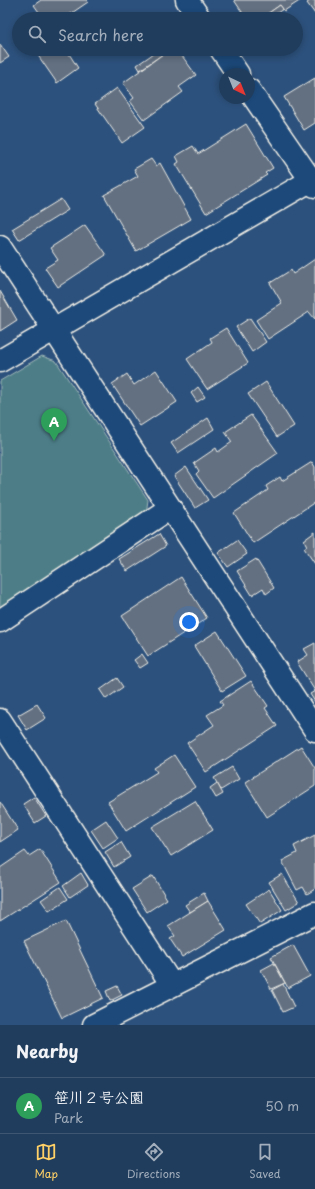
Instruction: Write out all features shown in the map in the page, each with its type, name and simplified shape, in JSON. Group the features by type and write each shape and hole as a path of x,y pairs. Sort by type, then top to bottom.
{"street":[{"path":"187,0 195,12"},
{"path":"226,56 234,68"},
{"path":"0,361 314,182 255,98"},
{"path":"0,247 315,730"},
{"path":"0,621 170,508"},
{"path":"0,720 172,985"},
{"path":"94,1025 315,913"}],"green space":[{"path":"42,356 56,361 148,500 146,514 0,609 0,381"}],"building":[{"path":"41,0 86,0 88,2 73,12 39,12 34,5"},
{"path":"234,0 301,0 284,11 280,5 270,12 242,12"},
{"path":"311,0 315,0 315,14 307,3"},
{"path":"280,5 283,9 278,12 270,12"},
{"path":"0,44 9,57 0,63"},
{"path":"38,56 70,56 78,68 57,83"},
{"path":"150,56 160,56 140,70 137,65"},
{"path":"160,56 182,56 196,75 179,87 183,92 144,120 130,101 134,98 123,83"},
{"path":"315,78 315,123 304,130 284,97"},
{"path":"117,88 145,127 122,143 95,104"},
{"path":"246,124 273,168 265,173 267,175 206,213 176,164 179,162 176,156 193,146 198,154"},
{"path":"151,159 156,166 160,163 191,219 136,251 104,195 138,176 134,169"},
{"path":"61,199 68,210 19,240 12,229"},
{"path":"85,225 106,255 58,287 45,268 58,260 50,248"},
{"path":"315,259 315,319 309,312 268,339 256,320 282,303 270,283 291,270 293,274"},
{"path":"0,291 17,320 0,331"},
{"path":"250,318 266,342 252,352 236,327"},
{"path":"226,328 248,363 207,389 187,359 212,342 210,338"},
{"path":"156,370 177,402 140,426 112,384 127,374 134,385"},
{"path":"266,382 294,426 277,437 248,394"},
{"path":"198,387 205,397 197,402 191,393"},
{"path":"251,415 278,453 213,498 196,474 199,471 194,463 216,448 218,452 232,442 225,432"},
{"path":"208,418 214,429 178,453 171,443"},
{"path":"312,462 315,467 315,502 253,543 234,513 268,490 266,486 280,477 282,481"},
{"path":"186,467 208,500 195,508 174,476"},
{"path":"315,532 315,564 304,548 307,546 304,540"},
{"path":"159,534 166,546 127,571 119,559"},
{"path":"237,540 247,554 228,567 218,553"},
{"path":"256,559 274,588 266,594 263,588 252,595 237,571"},
{"path":"181,577 207,618 148,656 122,616"},
{"path":"217,631 246,676 222,691 194,646"},
{"path":"315,643 315,691 297,662 308,655 304,649"},
{"path":"142,654 148,663 140,668 134,660"},
{"path":"117,678 123,687 106,699 100,690"},
{"path":"251,681 268,706 265,708 277,726 206,772 187,743 214,725 207,715 223,705 220,701"},
{"path":"315,691 315,702 310,694"},
{"path":"37,704 46,718 27,730 18,715"},
{"path":"301,746 315,768 315,786 267,817 245,782"},
{"path":"174,755 195,787 126,831 108,802 157,772 154,768"},
{"path":"232,767 239,779 221,790 214,778"},
{"path":"217,783 223,794 216,798 210,788"},
{"path":"34,797 46,816 35,823 23,804"},
{"path":"195,801 213,830 171,856 152,827"},
{"path":"0,802 18,830 0,842"},
{"path":"106,820 118,838 103,848 91,830"},
{"path":"315,835 315,889 307,894 303,887 297,890 282,861 297,853 294,846"},
{"path":"121,842 130,857 114,867 105,852"},
{"path":"40,849 61,882 0,921 0,868 25,851 29,856"},
{"path":"81,873 88,885 70,897 63,886"},
{"path":"282,874 299,902 286,910 269,882"},
{"path":"153,876 167,899 147,912 132,889"},
{"path":"60,887 68,899 49,911 41,900"},
{"path":"269,889 282,910 260,924 246,904"},
{"path":"204,893 208,901 190,912 185,905"},
{"path":"208,901 226,930 182,957 170,939 175,936 168,926"},
{"path":"66,921 103,998 62,1018 24,941"},
{"path":"293,945 310,976 288,988 271,957"},
{"path":"274,963 285,983 271,989 261,970"},
{"path":"283,984 294,1007 283,1012 272,990"},
{"path":"117,986 122,995 110,1001 106,991"}],"place":[{"name":"笹川２号公園","path":"54,441"}]}
